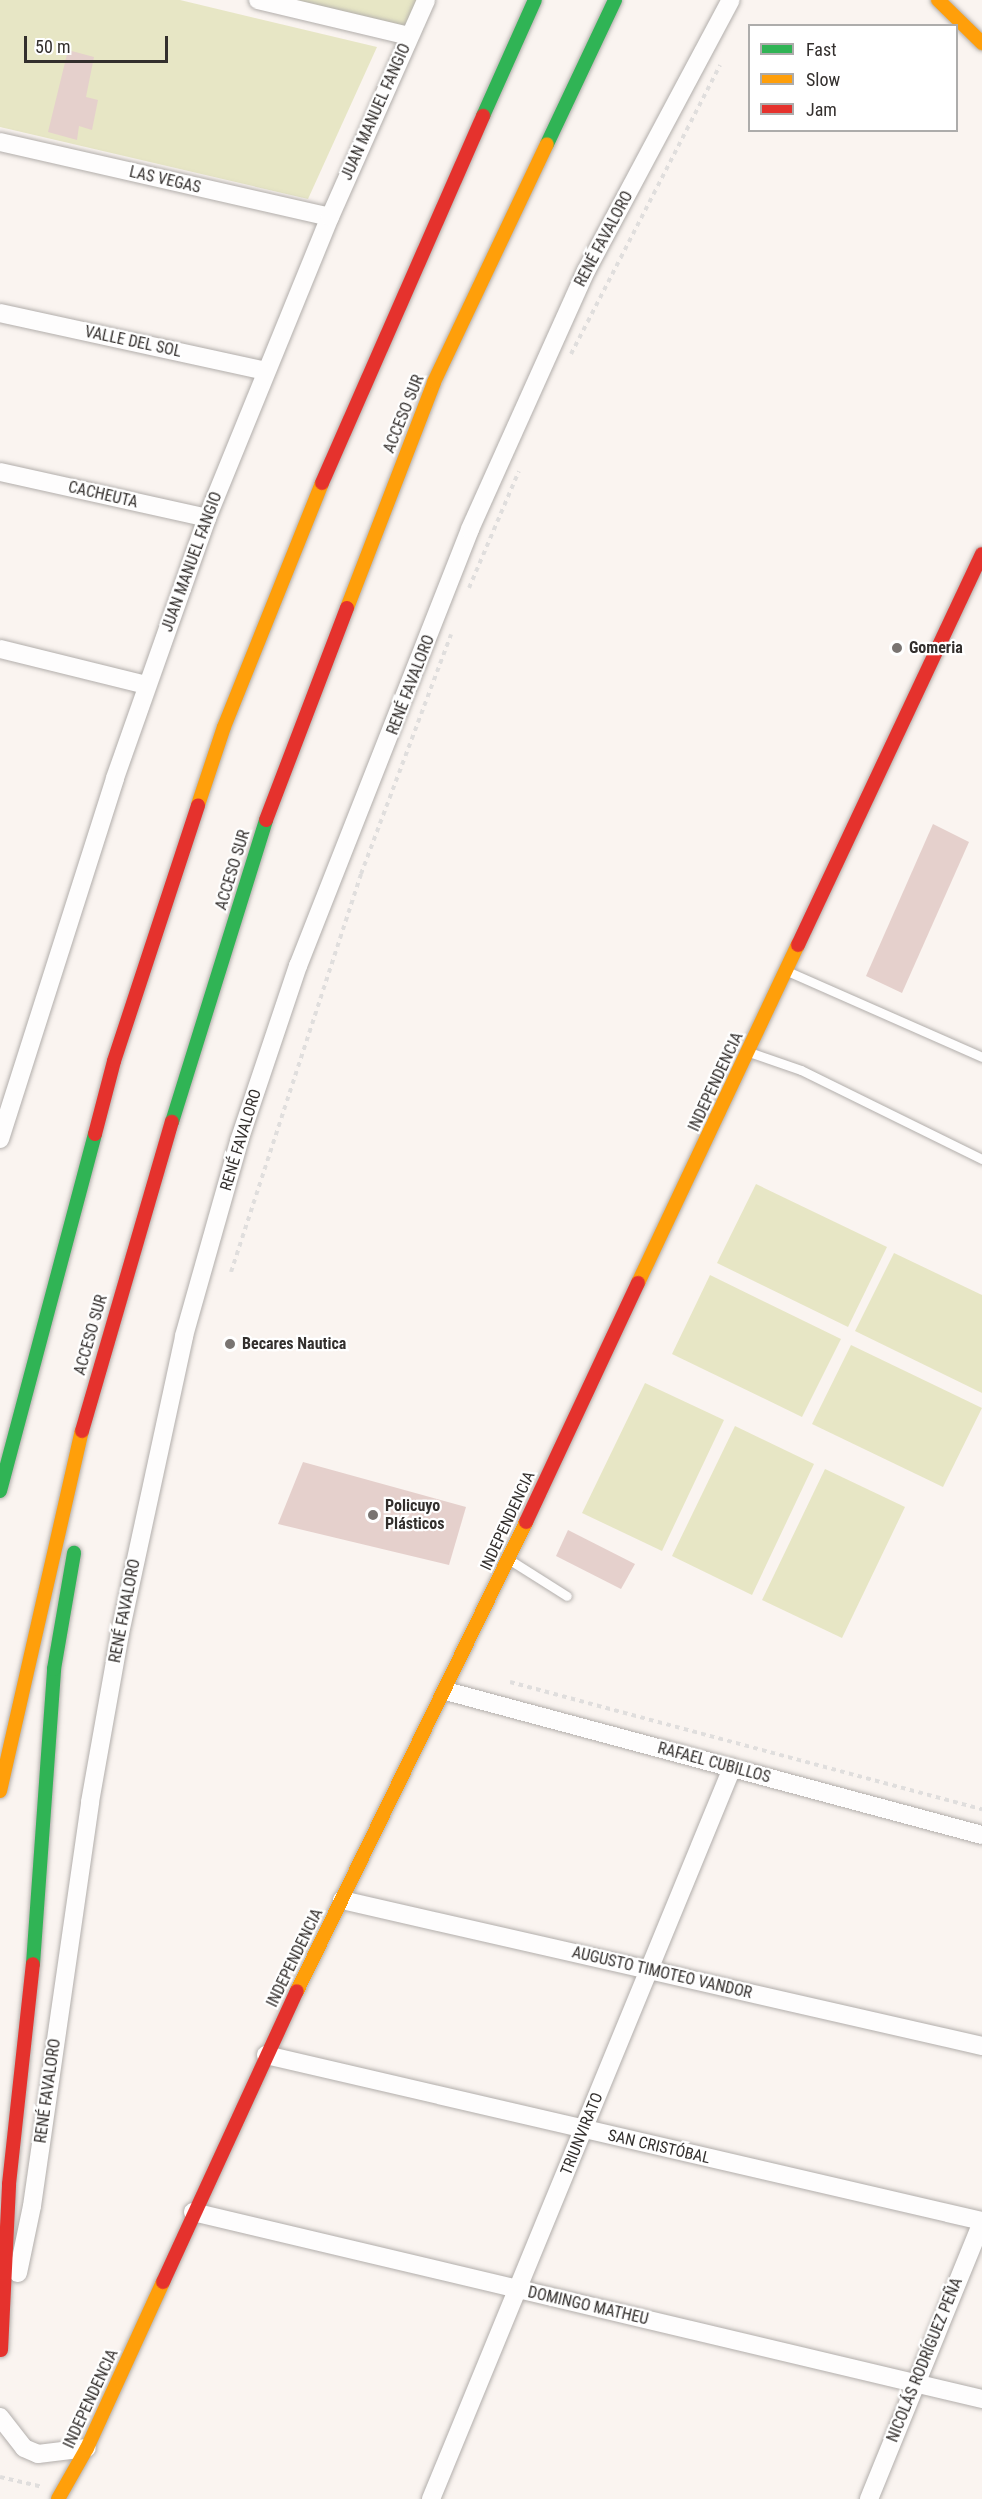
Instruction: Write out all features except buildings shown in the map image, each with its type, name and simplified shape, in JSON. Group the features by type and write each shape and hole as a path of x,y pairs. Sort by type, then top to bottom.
{"main road":[{"path":"0,1491 114,1061 224,727 276,590 352,407 535,0"},
{"name":"ACCESO SUR","path":"0,1791 79,1445 132,1251 271,803 434,382 615,0"},
{"path":"938,0 982,43"},
{"name":"INDEPENDENCIA","path":"58,2499 87,2448 266,2055 446,1691 982,554"},
{"path":"283,819 324,665"},
{"path":"80,1136 114,1061"},
{"path":"1,2354 9,2184 40,1902 54,1669 78,1538"}],"street":[{"path":"258,0 409,36"},
{"name":"JUAN MANUEL FANGIO","path":"0,1139 147,685 207,518 330,217 426,0"},
{"name":"RENÉ FAVALORO","path":"1,2354 32,2206 90,1802 120,1634 184,1336 239,1142 298,966 470,529 586,271 731,0"},
{"name":"LAS VEGAS","path":"0,142 330,217"},
{"name":"VALLE DEL SOL","path":"0,313 266,371"},
{"name":"CACHEUTA","path":"0,472 207,518"},
{"path":"0,649 147,685"},
{"name":"RAFAEL CUBILLOS","path":"446,1691 982,1835"},
{"name":"TRIUNVIRATO","path":"431,2499 732,1768"},
{"name":"AUGUSTO TIMOTEO VANDOR","path":"342,1900 982,2046"},
{"name":"SAN CRISTÓBAL","path":"266,2055 982,2222"},
{"name":"DOMINGO MATHEU","path":"193,2212 982,2399"},
{"name":"NICOLÁS RODRÍGUEZ PEÑA","path":"869,2499 982,2222"},
{"path":"0,2417 24,2448 39,2454 87,2448"}],"lane":[{"path":"787,971 982,1058"},
{"path":"749,1052 801,1070 982,1159"},
{"path":"508,1559 567,1596"}],"path":[{"path":"566,364 721,62"},
{"path":"466,594 522,462"},
{"path":"231,1272 361,874 453,628"},
{"path":"510,1682 982,1809"}],"green space":[{"path":"0,0 180,0 377,47 308,199 0,127"},
{"path":"258,0 426,0 409,36"},
{"path":"756,1184 887,1247 848,1327 717,1263"},
{"path":"894,1253 982,1295 982,1393 855,1331"},
{"path":"710,1275 841,1339 802,1417 672,1354"},
{"path":"851,1345 982,1408 943,1487 812,1424"},
{"path":"645,1383 724,1420 662,1551 582,1513"},
{"path":"735,1426 814,1464 752,1595 672,1556"},
{"path":"825,1469 905,1507 842,1638 762,1600"}],"traffic: fast":[{"path":"483,116 535,0"},
{"path":"547,144 615,0"},
{"path":"172,1122 266,820"},
{"path":"0,1491 95,1134"},
{"path":"33,1964 54,1669 74,1553"}],"traffic: slow":[{"path":"938,0 982,43"},
{"path":"347,608 434,382 547,144"},
{"path":"198,805 224,727 322,483"},
{"path":"638,1283 798,945"},
{"path":"0,1791 82,1431"},
{"path":"297,1991 526,1522"},
{"path":"58,2499 87,2448 163,2282"}],"traffic: jam":[{"path":"322,483 483,116"},
{"path":"798,945 982,554"},
{"path":"266,820 347,608"},
{"path":"95,1134 114,1061 198,805"},
{"path":"82,1431 172,1122"},
{"path":"526,1522 638,1283"},
{"path":"1,2350 9,2184 33,1964"},
{"path":"163,2282 297,1991"}],"place":[{"name":"Gomeria","path":"897,648"},
{"name":"Becares Nautica","path":"230,1344"},
{"name":"Policuyo Plásticos","path":"373,1515"}]}
